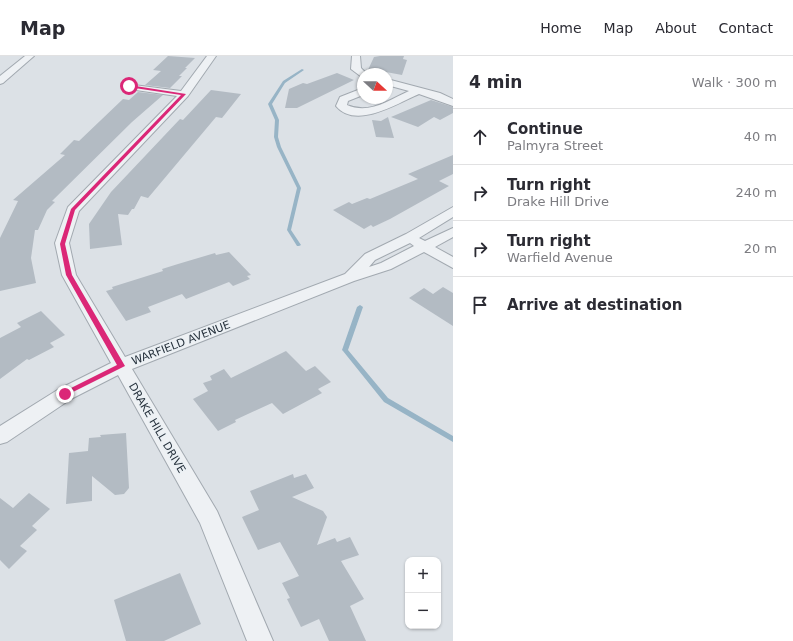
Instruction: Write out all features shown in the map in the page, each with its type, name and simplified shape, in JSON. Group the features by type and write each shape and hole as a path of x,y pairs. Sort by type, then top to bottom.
{"street":[{"path":"0,81 30,56"},
{"name":"DRAKE HILL DRIVE","path":"212,56 184,94 73,210 62,244 69,275 209,518 260,641"},
{"path":"356,56 357,70"},
{"path":"393,84 436,95 453,103"},
{"path":"129,86 184,94"},
{"path":"393,102 419,90"},
{"path":"357,94 344,99 341,106 354,112 372,112 389,104"},
{"name":"WARFIELD AVENUE","path":"349,278 370,257 411,237 453,211"},
{"name":"WARFIELD AVENUE","path":"0,436 65,394 121,366 349,278 386,266 453,232"},
{"path":"411,237 453,264"}],"building":[{"path":"168,56 195,58 179,76 182,76 170,88 145,85 161,71 153,70"},
{"path":"404,56 403,59 407,60 402,75 393,73 393,68 369,68 374,57"},
{"path":"337,73 354,80 297,108 285,108 289,89 303,83 307,84"},
{"path":"211,90 241,94 222,118 216,117 148,198 141,196 134,209 132,209 128,215 118,214 122,245 90,249 89,224 111,192 180,119 183,120"},
{"path":"138,92 163,95 132,122 52,201 55,202 47,210 38,230 35,230 31,258 36,283 0,291 0,238 18,201 13,200 65,155 60,154 74,140 79,141 123,99 129,100"},
{"path":"431,100 453,107 453,113 440,120 434,117 418,127 391,117"},
{"path":"388,117 394,138 376,137 372,120 381,121"},
{"path":"453,155 453,174 439,181 449,186 373,227 371,225 364,229 333,210 349,202 352,204 367,198 370,199 418,179 408,174"},
{"path":"229,252 251,275 247,276 250,279 233,286 229,282 186,299 182,294 148,307 151,312 126,321 106,291 113,289 112,287 163,271 162,269 215,253 216,255"},
{"path":"443,287 453,293 453,326 409,298 424,288 433,294"},
{"path":"41,311 65,335 50,343 54,347 29,360 27,359 0,379 0,338 21,327 17,323"},
{"path":"286,351 306,371 315,366 331,382 318,389 322,393 283,414 272,403 235,420 236,422 218,431 193,399 208,391 203,383 212,380 210,376 224,369 231,378"},
{"path":"126,433 129,488 124,494 115,495 92,476 92,501 66,504 69,453 88,451 89,438 101,437 100,435"},
{"path":"293,474 294,478 306,474 314,488 292,497 323,511 327,517 317,545 335,538 337,542 350,537 359,555 341,561 364,599 350,606 366,641 329,641 319,619 301,627 287,599 290,598 282,583 299,576 280,542 258,550 242,517 259,510 250,491"},
{"path":"29,493 50,509 32,526 37,530 20,546 27,551 9,569 0,560 0,498 13,508"},
{"path":"180,573 201,624 164,641 126,641 114,600"}],"waterway":[{"path":"299,245 289,230 299,188 279,147 276,137 277,120 270,104 284,82 303,70"},
{"path":"360,307 345,350 386,400 453,439"}],"route":[{"path":"65,394 121,366 69,275 62,244 73,210 107,172 184,94 129,86"}]}
